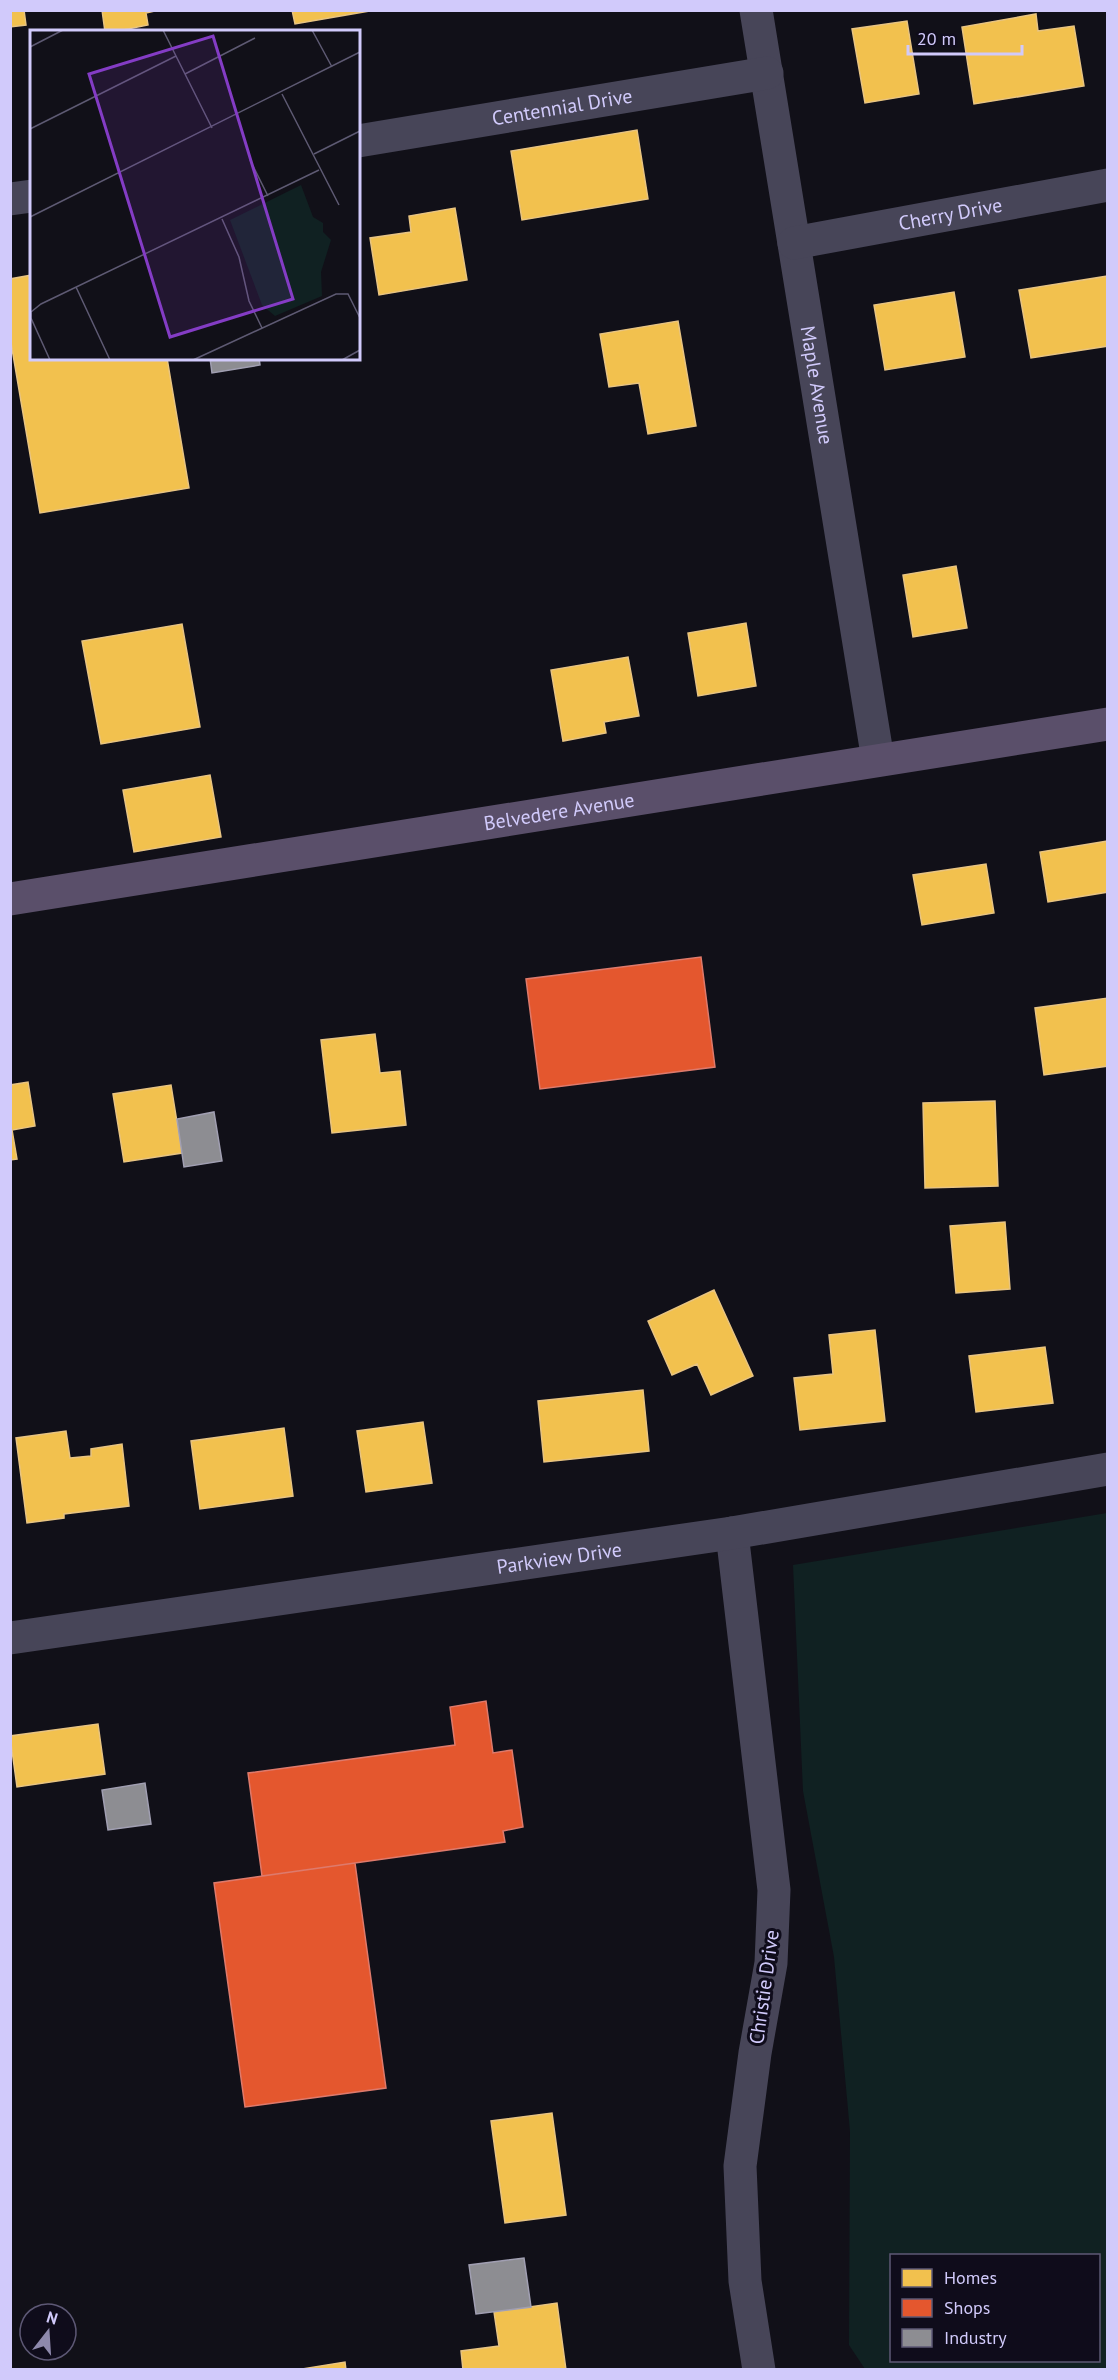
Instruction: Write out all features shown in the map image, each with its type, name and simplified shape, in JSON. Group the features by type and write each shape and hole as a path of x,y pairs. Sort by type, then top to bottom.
{"main road":[{"name":"Belvedere Avenue","path":"10,899 1107,724"}],"street":[{"name":"Maple Avenue","path":"756,10 878,760"},
{"name":"Centennial Drive","path":"360,141 766,73"},
{"name":"Cherry Drive","path":"794,243 1107,185"},
{"path":"10,199 30,196"},
{"name":"Parkview Drive","path":"10,1638 732,1533 1107,1469"},
{"name":"Christie Drive","path":"732,1533 774,1890 771,1963 755,2053 740,2166 745,2281 759,2370"}],"shaded area":[{"path":"1107,1513 1107,2369 865,2369 849,2345 850,2131 834,1957 803,1791 793,1565"}],"building: Homes":[{"path":"10,10 24,10 26,25 10,27"},
{"path":"102,10 159,10 146,13 148,25 123,30 105,30"},
{"path":"292,10 369,10 369,11 295,24"},
{"path":"1036,14 1038,31 1074,26 1084,86 974,104 962,27"},
{"path":"907,21 919,94 865,103 852,29"},
{"path":"637,130 648,199 522,220 511,151"},
{"path":"455,208 467,280 379,295 370,238 411,232 409,216"},
{"path":"30,275 30,360 167,360 189,488 40,513 10,337 10,279"},
{"path":"1108,276 1108,346 1031,358 1019,290"},
{"path":"954,292 965,357 885,370 874,305"},
{"path":"678,321 696,426 648,434 639,383 609,387 600,334"},
{"path":"956,566 967,628 913,637 903,575"},
{"path":"746,623 756,686 698,696 688,633"},
{"path":"182,624 200,727 101,744 82,641"},
{"path":"628,657 639,716 604,722 606,733 563,741 551,670"},
{"path":"210,775 221,837 134,852 123,790"},
{"path":"1108,841 1108,892 1048,902 1040,852"},
{"path":"986,864 994,913 922,925 913,875"},
{"path":"1108,998 1108,1066 1044,1075 1035,1008"},
{"path":"375,1034 380,1073 400,1071 406,1125 332,1133 321,1040"},
{"path":"28,1082 35,1126 12,1130 17,1159 10,1160 10,1085"},
{"path":"171,1085 182,1153 124,1162 113,1094"},
{"path":"995,1101 998,1186 925,1188 923,1103"},
{"path":"1005,1222 1010,1289 956,1293 950,1226"},
{"path":"714,1290 753,1376 711,1395 697,1364 672,1375 648,1321"},
{"path":"875,1330 885,1421 800,1430 794,1378 833,1374 829,1335"},
{"path":"1045,1347 1053,1403 976,1412 969,1356"},
{"path":"643,1390 649,1451 544,1462 538,1401"},
{"path":"423,1422 432,1483 366,1492 357,1431"},
{"path":"284,1428 293,1496 200,1509 191,1441"},
{"path":"66,1431 70,1458 91,1456 91,1449 122,1444 129,1506 64,1514 64,1518 27,1523 16,1438"},
{"path":"98,1724 105,1774 17,1787 10,1736"},
{"path":"552,2113 566,2215 505,2223 491,2121"},
{"path":"557,2303 566,2370 463,2370 461,2351 499,2346 494,2312"},
{"path":"345,2362 346,2370 296,2370"}],"building: Shops":[{"path":"701,957 715,1067 540,1089 526,979"},
{"path":"486,1701 493,1753 512,1750 523,1827 503,1831 505,1842 262,1876 248,1773 455,1745 450,1707"},
{"path":"355,1863 386,2088 245,2107 214,1883"}],"building: Industry":[{"path":"210,360 259,360 260,365 212,373"},
{"path":"214,1112 222,1161 184,1167 177,1119"},
{"path":"145,1783 151,1824 108,1830 102,1790"},
{"path":"524,2258 531,2307 476,2314 469,2265"}]}
